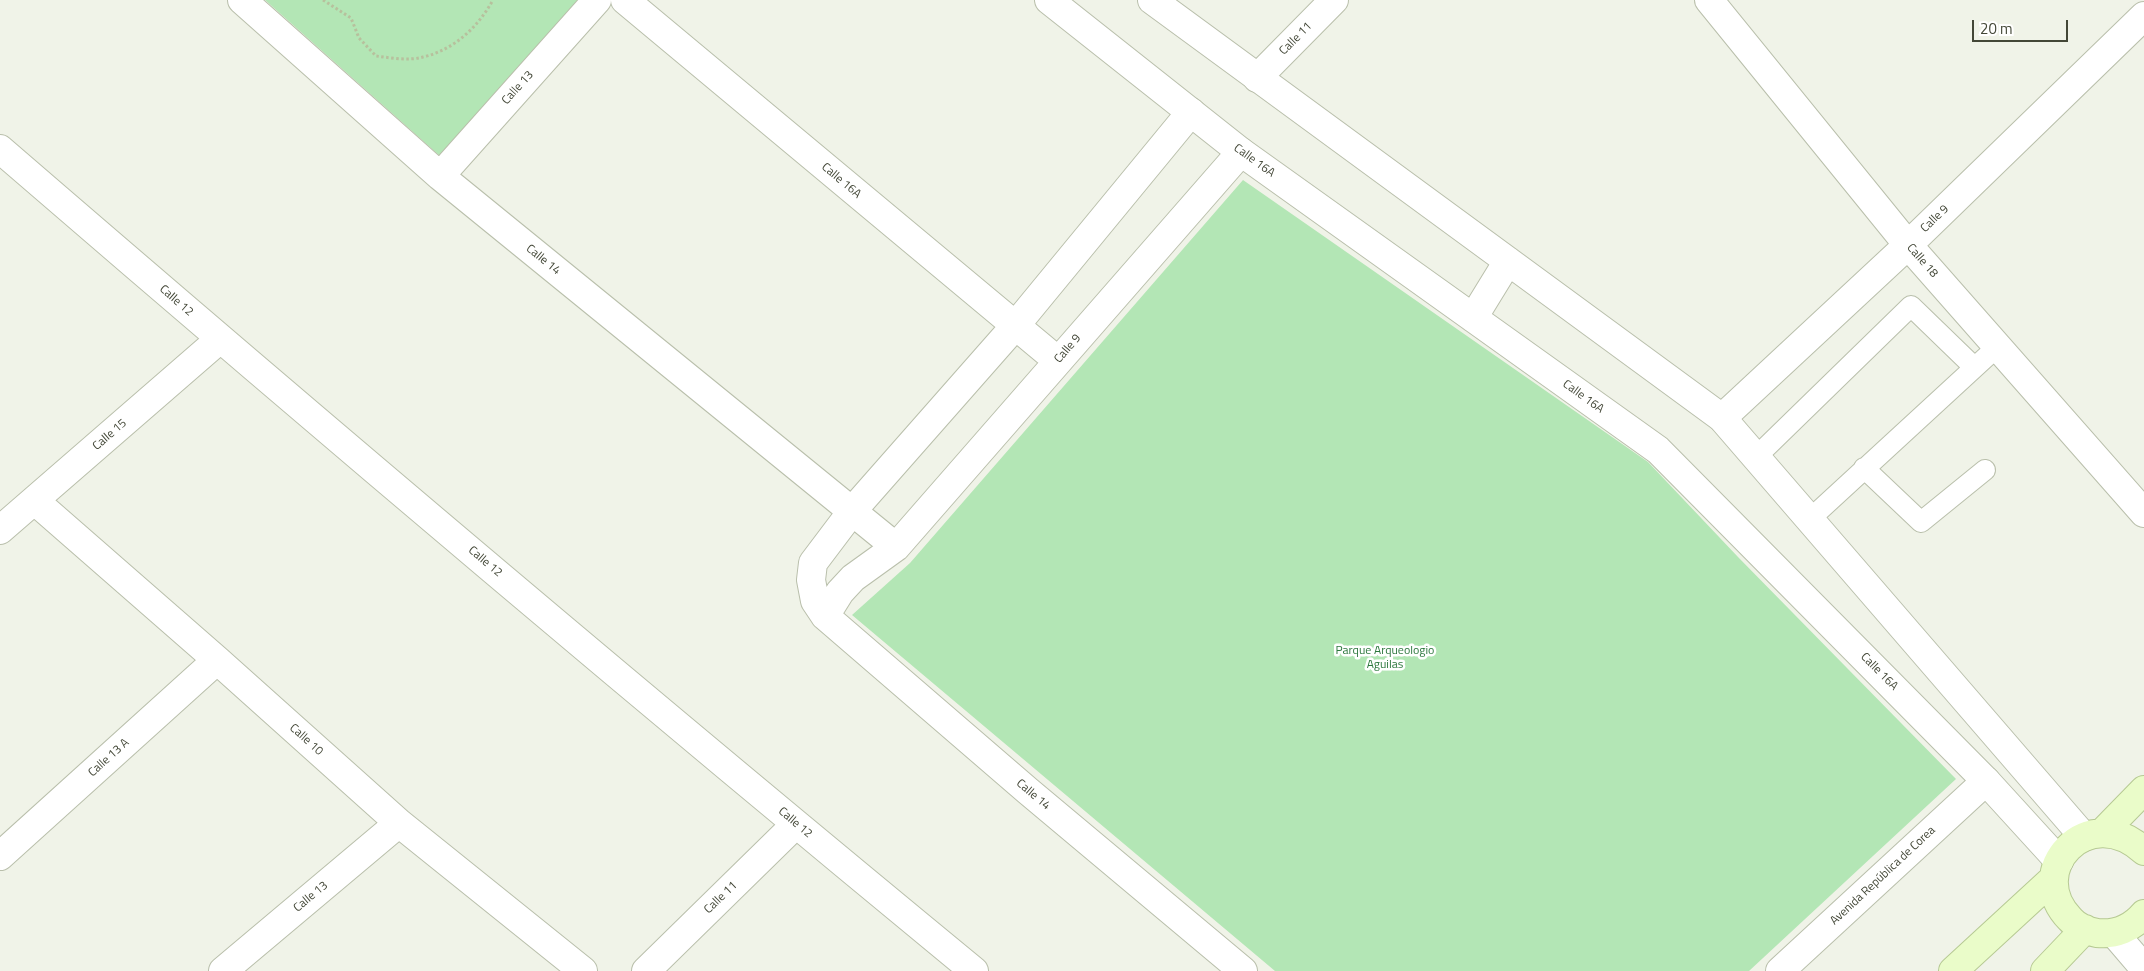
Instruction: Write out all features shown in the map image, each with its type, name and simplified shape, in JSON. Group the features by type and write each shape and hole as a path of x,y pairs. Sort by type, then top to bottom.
{"main road":[{"path":"1953,971 2057,869 2074,843 2093,835 2144,790"},
{"path":"2093,835 2118,834 2133,841 2144,851"},
{"path":"2057,869 2054,890 2064,913 2073,923 2094,932 2114,932 2127,928 2144,914"},
{"path":"2045,971 2085,929"}],"street":[{"name":"Calle 14","path":"242,0 440,176 853,510 896,547"},
{"name":"Calle 13","path":"440,176 597,0"},
{"name":"Calle 16A","path":"625,0 1058,361"},
{"name":"Calle 16A","path":"1049,0 1241,152 1658,450 1986,781 2057,869"},
{"path":"1152,0 1722,418 2093,835"},
{"name":"Calle 11","path":"1258,78 1334,0"},
{"name":"Calle 18","path":"1709,0 1908,245 2144,513"},
{"name":"Calle 9","path":"1722,418 1908,245 2144,16"},
{"path":"853,510 1015,326 1191,112"},
{"name":"Calle 12","path":"0,149 220,339 796,824 974,971"},
{"name":"Calle 9","path":"896,547 1241,152"},
{"path":"1473,318 1508,261"},
{"name":"Calle 15","path":"0,530 220,339"},
{"name":"Calle 10","path":"35,501 399,823 583,971"},
{"name":"Calle 14","path":"853,510 813,562 811,580 815,601 825,616 1036,798 1243,971"},
{"path":"825,616 840,592 853,578 896,547"},
{"name":"Calle 13 A","path":"0,856 217,660"},
{"name":"Avenida República de Corea","path":"1780,971 1986,781"},
{"name":"Calle 13","path":"223,971 399,823"},
{"name":"Calle 11","path":"646,971 796,824"},
{"path":"2114,932 2144,968"}],"lane":[{"path":"1756,457 1911,306 1974,367"},
{"path":"1810,519 1997,347"},
{"path":"1864,468 1922,522 1985,470"}],"path":[{"path":"323,0 351,18 359,38 376,56 393,58 422,58 451,46 473,30 493,0"}],"green space":[{"path":"265,0 581,0 441,157"},
{"name":"Parque Arqueologio Aguilas","path":"1243,180 1648,462 1738,557 1956,779 1749,971 1275,971 852,615 910,563"}]}
